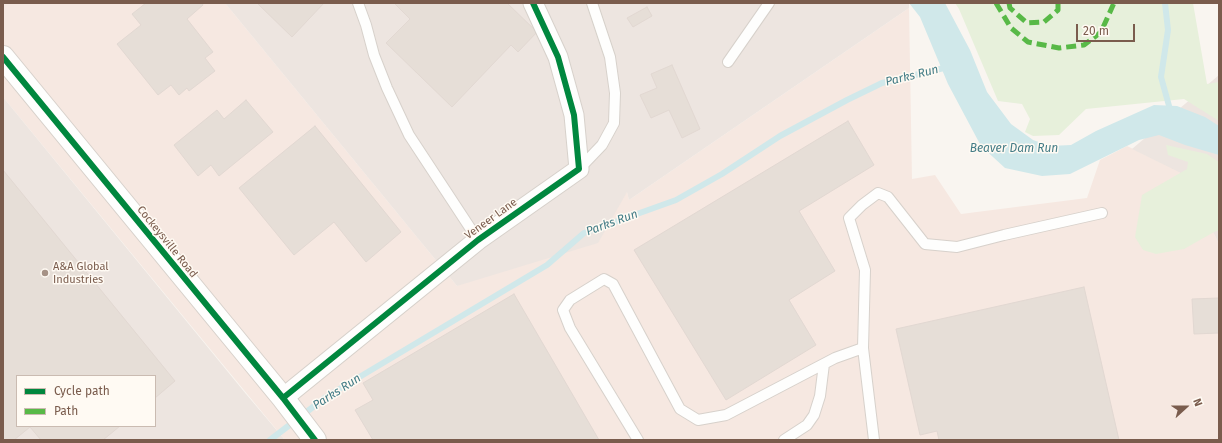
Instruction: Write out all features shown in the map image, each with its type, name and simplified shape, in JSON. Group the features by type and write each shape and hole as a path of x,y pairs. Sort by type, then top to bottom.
{"street":[{"path":"533,3 558,57 574,115 579,169"},
{"name":"Cockeysville Road","path":"3,57 299,419"},
{"name":"Veneer Lane","path":"299,419 478,240 579,169"}],"lane":[{"path":"358,3 374,55 387,88 410,135 478,240"},
{"path":"579,169 602,145 614,123 616,94 610,58 592,3"},
{"path":"728,62 769,3"},
{"path":"874,440 863,348 865,270 849,218 862,205 878,193 888,197 925,244 957,247 1102,213"},
{"path":"638,440 570,328 563,310 570,300 604,279 613,284 680,409 698,420 726,415 835,358 863,348"},
{"path":"784,440 807,425 814,415 820,396 824,364"}],"shaded area":[{"path":"3,3 225,3 457,286 627,192 629,200 909,8 912,179 935,175 961,214 1087,198 1100,160 1127,146 1185,174 1219,244 1219,440 285,440 3,97"},
{"path":"225,3 909,3 909,8 629,200 627,192 598,243 457,286"},
{"path":"1219,75 1219,244 1185,175 1132,149"},
{"path":"3,97 246,394 285,440 3,440"}],"green space":[{"path":"955,3 1193,3 1207,84 1219,82 1219,121 1184,99 1086,109 1059,135 1033,136 1025,132 1030,119 1022,104 998,101 959,9"},
{"path":"1166,145 1207,154 1219,162 1219,230 1184,249 1156,254 1143,250 1135,237 1142,195 1187,169 1188,162 1168,155"}],"water":[{"name":"Beaver Dam Run","path":"909,3 945,3 970,50 987,92 1011,124 1033,140 1050,146 1071,145 1096,131 1154,105 1177,106 1205,117 1219,126 1219,155 1185,145 1159,135 1139,140 1070,174 1042,176 1005,168 981,146 948,84 920,17"}],"building":[{"path":"146,3 202,3 203,5 187,19 213,52 205,58 215,71 189,91 187,88 179,95 171,85 158,95 117,44 141,25 132,14"},
{"path":"257,3 324,3 292,37"},
{"path":"394,3 507,3 537,32 518,52 511,45 452,107 386,43 410,19"},
{"path":"647,7 652,16 633,27 627,18"},
{"path":"672,65 700,129 682,138 669,110 651,118 640,95 657,88 651,74"},
{"path":"246,100 273,132 219,176 211,165 198,176 174,145 217,110 224,119"},
{"path":"848,121 874,165 799,211 835,271 789,300 816,345 726,400 634,250"},
{"path":"315,126 401,232 366,262 334,222 294,255 239,188"},
{"name":"A&A Global Industries","path":"3,170 175,381 156,397 156,375 16,375 16,427 30,427 14,440 3,440"},
{"path":"1084,287 1119,440 939,440 937,431 920,435 896,329"},
{"path":"514,294 599,440 373,440 355,410 373,400 363,383"},
{"path":"1219,298 1219,333 1194,334 1192,299"},
{"name":"A&A Global Industries","path":"30,427 119,427 103,440 41,440"}],"waterway":[{"path":"1165,3 1168,30 1161,77 1171,113"},
{"name":"Parks Run","path":"270,440 326,397 547,265 584,233 676,200 722,174 780,136 882,83 948,67"}],"marked path":[{"path":"996,3 1011,28 1028,42 1059,48 1084,45 1101,32 1114,3"},
{"path":"1009,3 1010,8 1027,23 1044,22 1058,10 1058,3"}],"cycle path":[{"path":"283,398 478,240 579,169 574,115 558,57 533,3"},
{"path":"3,57 283,398 315,440"}],"place":[{"name":"A&A Global Industries","path":"45,273"}]}
